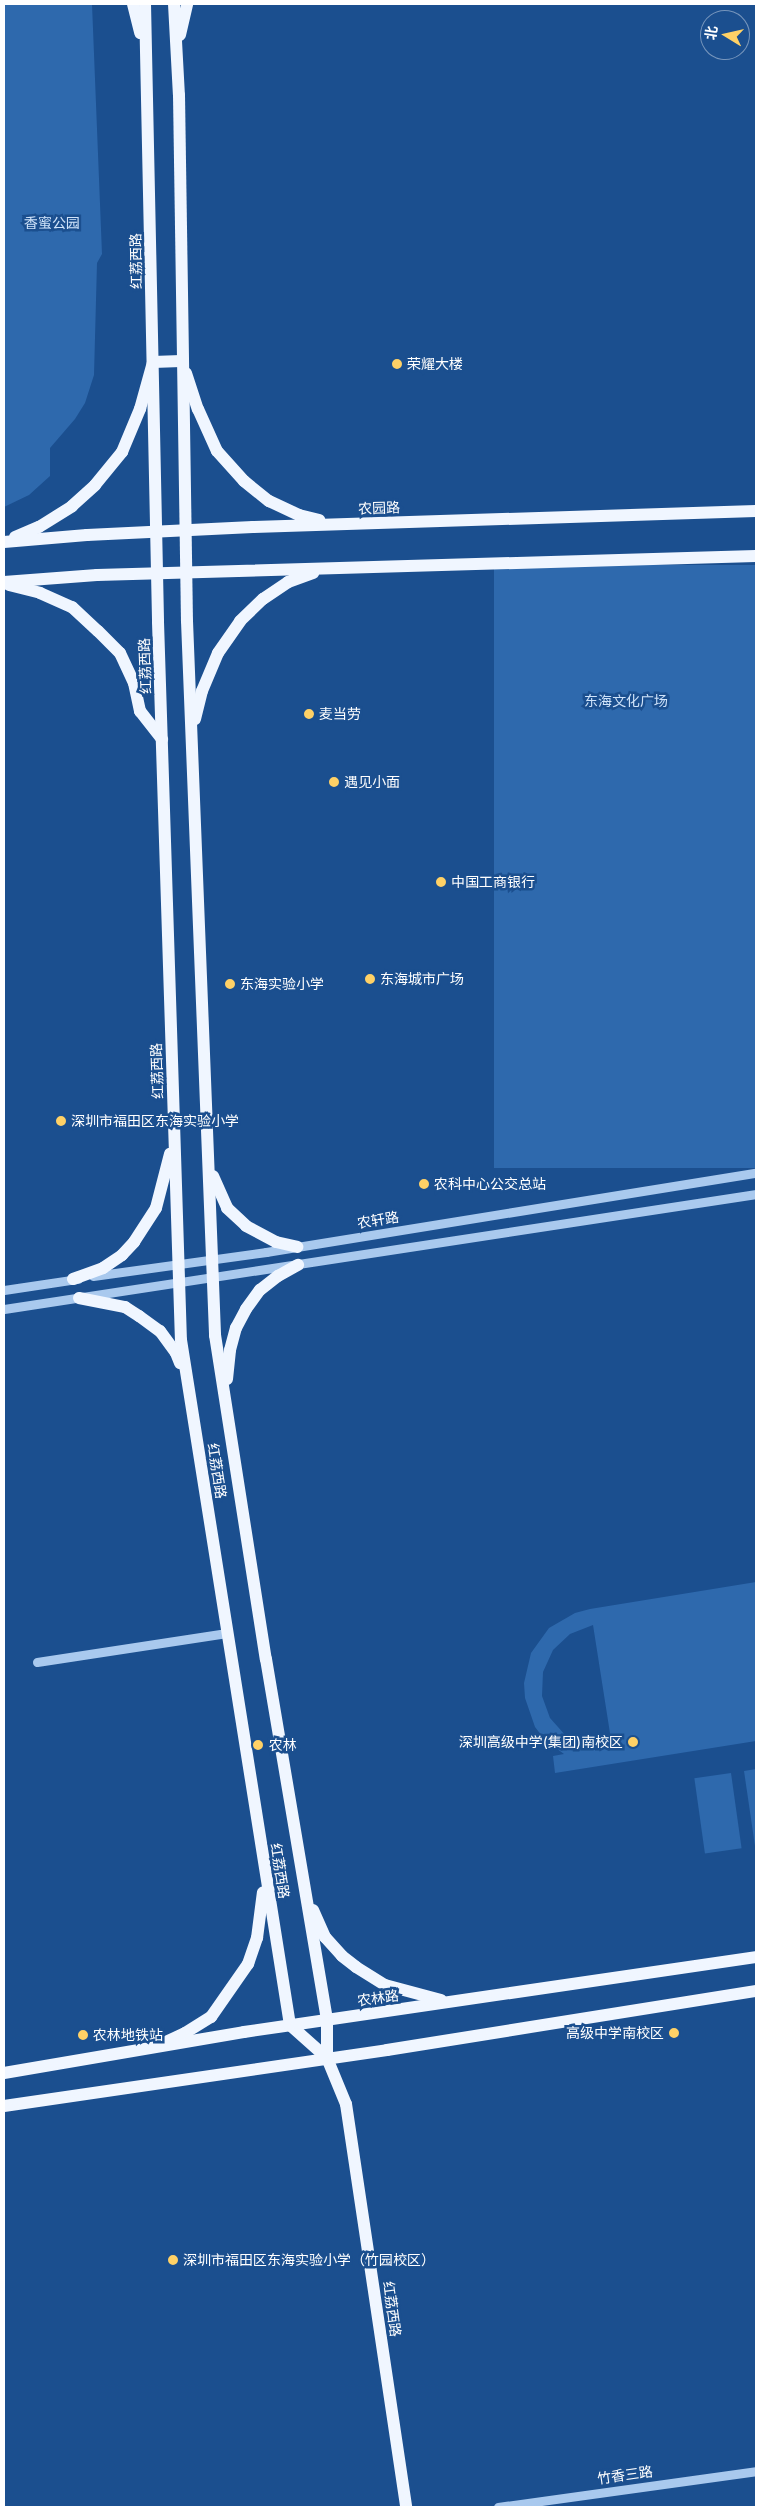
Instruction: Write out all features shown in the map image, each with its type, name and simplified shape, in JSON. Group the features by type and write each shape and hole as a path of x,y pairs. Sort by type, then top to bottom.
{"main road":[{"name":"红荔西路","path":"133,4 146,58"},
{"name":"红荔西路","path":"145,4 162,739 181,1340 290,2025 327,2058"},
{"name":"红荔西路","path":"174,4 175,57 179,95 181,361 186,573 215,1335 326,2020 327,2058 346,2104 406,2507"},
{"name":"红荔西路","path":"175,57 187,4"},
{"path":"4,542 39,528 72,506 95,485 122,452 140,409 153,362 181,361 198,409 217,451 244,481 269,501 299,515 342,524"},
{"name":"农园路","path":"4,542 157,531 756,510"},
{"path":"4,583 158,574 756,556"},
{"path":"191,734 202,691 218,653 240,621 263,599 288,582 324,569"},
{"path":"4,583 40,593 72,606 98,631 120,654 134,682 140,712 162,739"},
{"path":"73,1279 103,1268 122,1255 134,1242 156,1208 166,1174 174,1130"},
{"path":"208,1160 216,1186 227,1208 260,1235 276,1242 297,1247"},
{"path":"226,1406 228,1367 236,1328 246,1309 260,1290 278,1276 298,1265"},
{"path":"79,1298 125,1307 153,1326 176,1353 187,1380"},
{"path":"150,2049 185,2033 210,2017 248,1964 257,1938 262,1907 264,1867"},
{"path":"303,1881 314,1914 325,1936 342,1956 356,1967 385,1986 430,1998 458,2002"},
{"name":"农林路","path":"4,2072 290,2025 756,1957"},
{"path":"4,2106 756,1991"}],"street":[{"name":"农轩路","path":"4,1290 297,1247 756,1173"},
{"path":"4,1309 756,1194"},
{"path":"427,1226 430,1244"},
{"path":"37,1662 227,1633"},
{"name":"竹香三路","path":"498,2507 756,2471"}],"green space":[{"name":"香蜜公园","path":"4,4 92,4 102,254 97,263 94,375 85,403 75,419 50,448 50,476 29,495 4,507"},
{"name":"东海文化广场","path":"494,565 756,565 756,1168 494,1168"},
{"path":"756,1582 756,1741 555,1773 553,1756 564,1754 545,1740 535,1727 525,1698 524,1683 531,1653 549,1628 575,1613","holes":["593,1625 612,1747 588,1746 566,1736 550,1718 542,1696 543,1672 553,1650 570,1634"]},
{"path":"756,1769 756,1846 755,1846 744,1771"},
{"path":"731,1773 742,1848 705,1853 694,1778"}],"place":[{"name":"荣耀大楼","path":"397,364"},
{"name":"麦当劳","path":"309,714"},
{"name":"遇见小面","path":"334,782"},
{"name":"中国工商银行","path":"441,882"},
{"name":"东海城市广场","path":"370,979"},
{"name":"东海实验小学","path":"230,984"},
{"name":"深圳市福田区东海实验小学","path":"61,1121"},
{"name":"农科中心公交总站","path":"424,1184"},
{"name":"深圳高级中学(集团)南校区","path":"633,1742"},
{"name":"农林","path":"258,1745"},
{"name":"高级中学南校区","path":"674,2033"},
{"name":"农林地铁站","path":"83,2035"},
{"name":"深圳市福田区东海实验小学（竹园校区）","path":"173,2260"}]}
